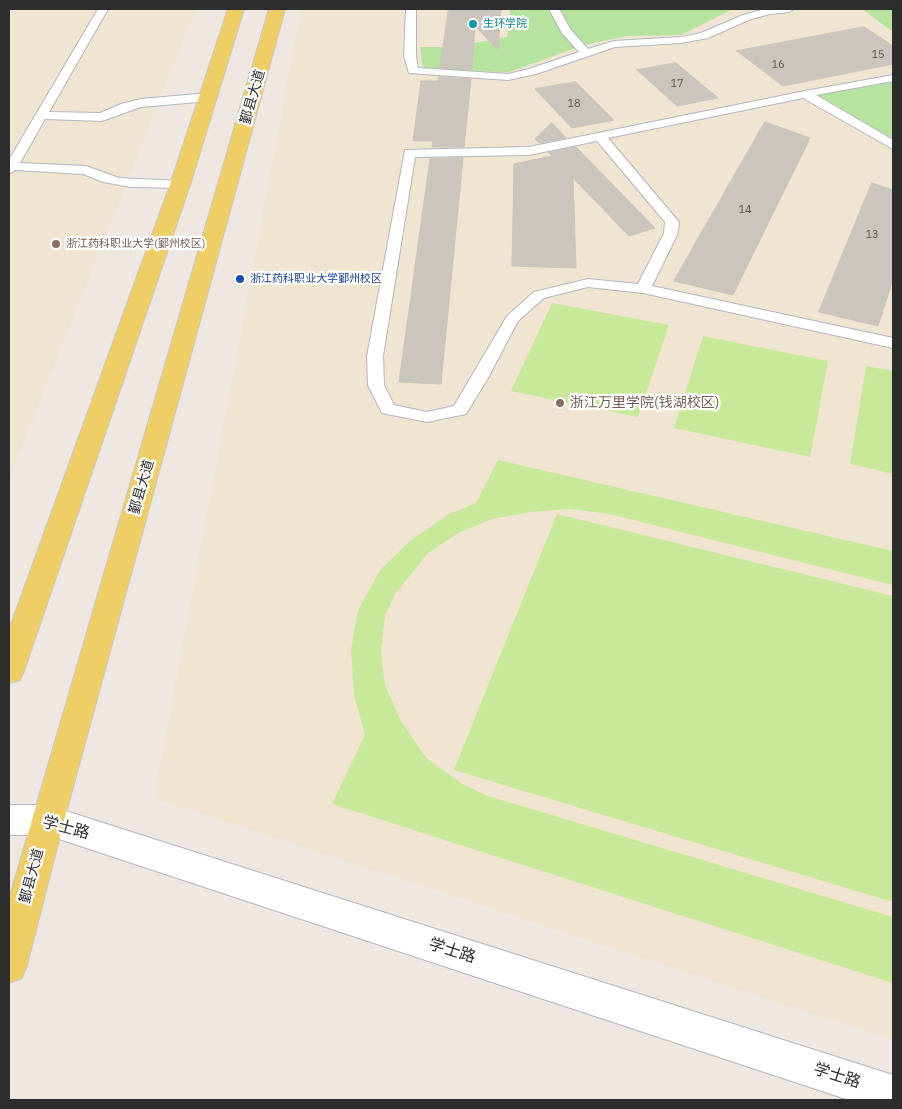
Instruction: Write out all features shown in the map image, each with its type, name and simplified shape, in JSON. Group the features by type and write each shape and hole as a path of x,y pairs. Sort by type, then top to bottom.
{"main road":[{"path":"9,671 180,185 236,9"},
{"name":"鄞县大道","path":"9,965 47,820 277,9"}],"street":[{"name":"学士路","path":"9,820 47,820 893,1094"}],"lane":[{"path":"102,9 10,168 86,170 96,176 109,180 180,185"},
{"path":"411,9 410,56 414,72 508,77 532,72 585,52 614,44 681,40 704,36 747,17 769,11 789,9"},
{"path":"554,9 566,31 585,52"},
{"path":"893,78 805,94 529,151 410,153 375,356 376,385 388,409 427,417 460,410 512,319 539,295 588,283 643,289 893,343"},
{"path":"805,94 893,145"},
{"path":"41,115 102,117 126,106 141,103 209,97"},
{"path":"600,136 672,222 671,233 643,289"}],"shaded area":[{"name":"浙江药科职业大学(鄞州校区)","path":"9,9 196,9 9,479"},
{"name":"浙江万里学院(钱湖校区)","path":"301,9 893,9 893,1040 154,798"}],"green space":[{"path":"510,9 733,9 681,35 627,36 584,45 509,72 423,70 420,47 453,47 507,37"},
{"path":"864,10 893,10 893,32"},
{"path":"893,82 893,139 818,95"},
{"path":"552,303 669,325 638,417 511,391"},
{"path":"703,336 828,361 810,457 674,428"},
{"path":"866,366 893,371 893,474 850,464"},
{"path":"498,460 893,551 893,585 610,514 570,509 531,512 492,519 458,533 428,553 395,594 385,616 381,650 385,686 401,721 427,759 464,785 488,796 893,917 893,983 332,804 365,735 354,695 351,650 358,610 381,569 410,541 449,514 476,503"},
{"path":"557,514 893,596 893,902 454,770"}],"building":[{"name":"生环学院","path":"449,9 501,9 498,50 475,26 472,70 440,68"},
{"path":"864,27 893,46 893,64 783,86 737,51"},
{"path":"676,63 718,98 677,106 637,70"},
{"path":"439,77 471,79 464,147 432,147 433,141 413,141 421,81 438,81"},
{"path":"576,82 614,120 572,128 535,89"},
{"path":"765,122 810,138 733,295 674,281"},
{"path":"552,123 566,138 539,143 535,139"},
{"path":"576,147 655,228 629,236 573,178 576,268 512,266 514,164 552,156 549,153"},
{"path":"463,158 441,384 399,382 430,159"},
{"path":"872,183 893,190 893,279 878,326 819,312"}],"place":[{"name":"生环学院","path":"473,24"},
{"name":"浙江药科职业大学(鄞州校区)","path":"56,244"},
{"name":"浙江药科职业大学鄞州校区","path":"240,279"},
{"name":"浙江万里学院(钱湖校区)","path":"560,403"}]}
